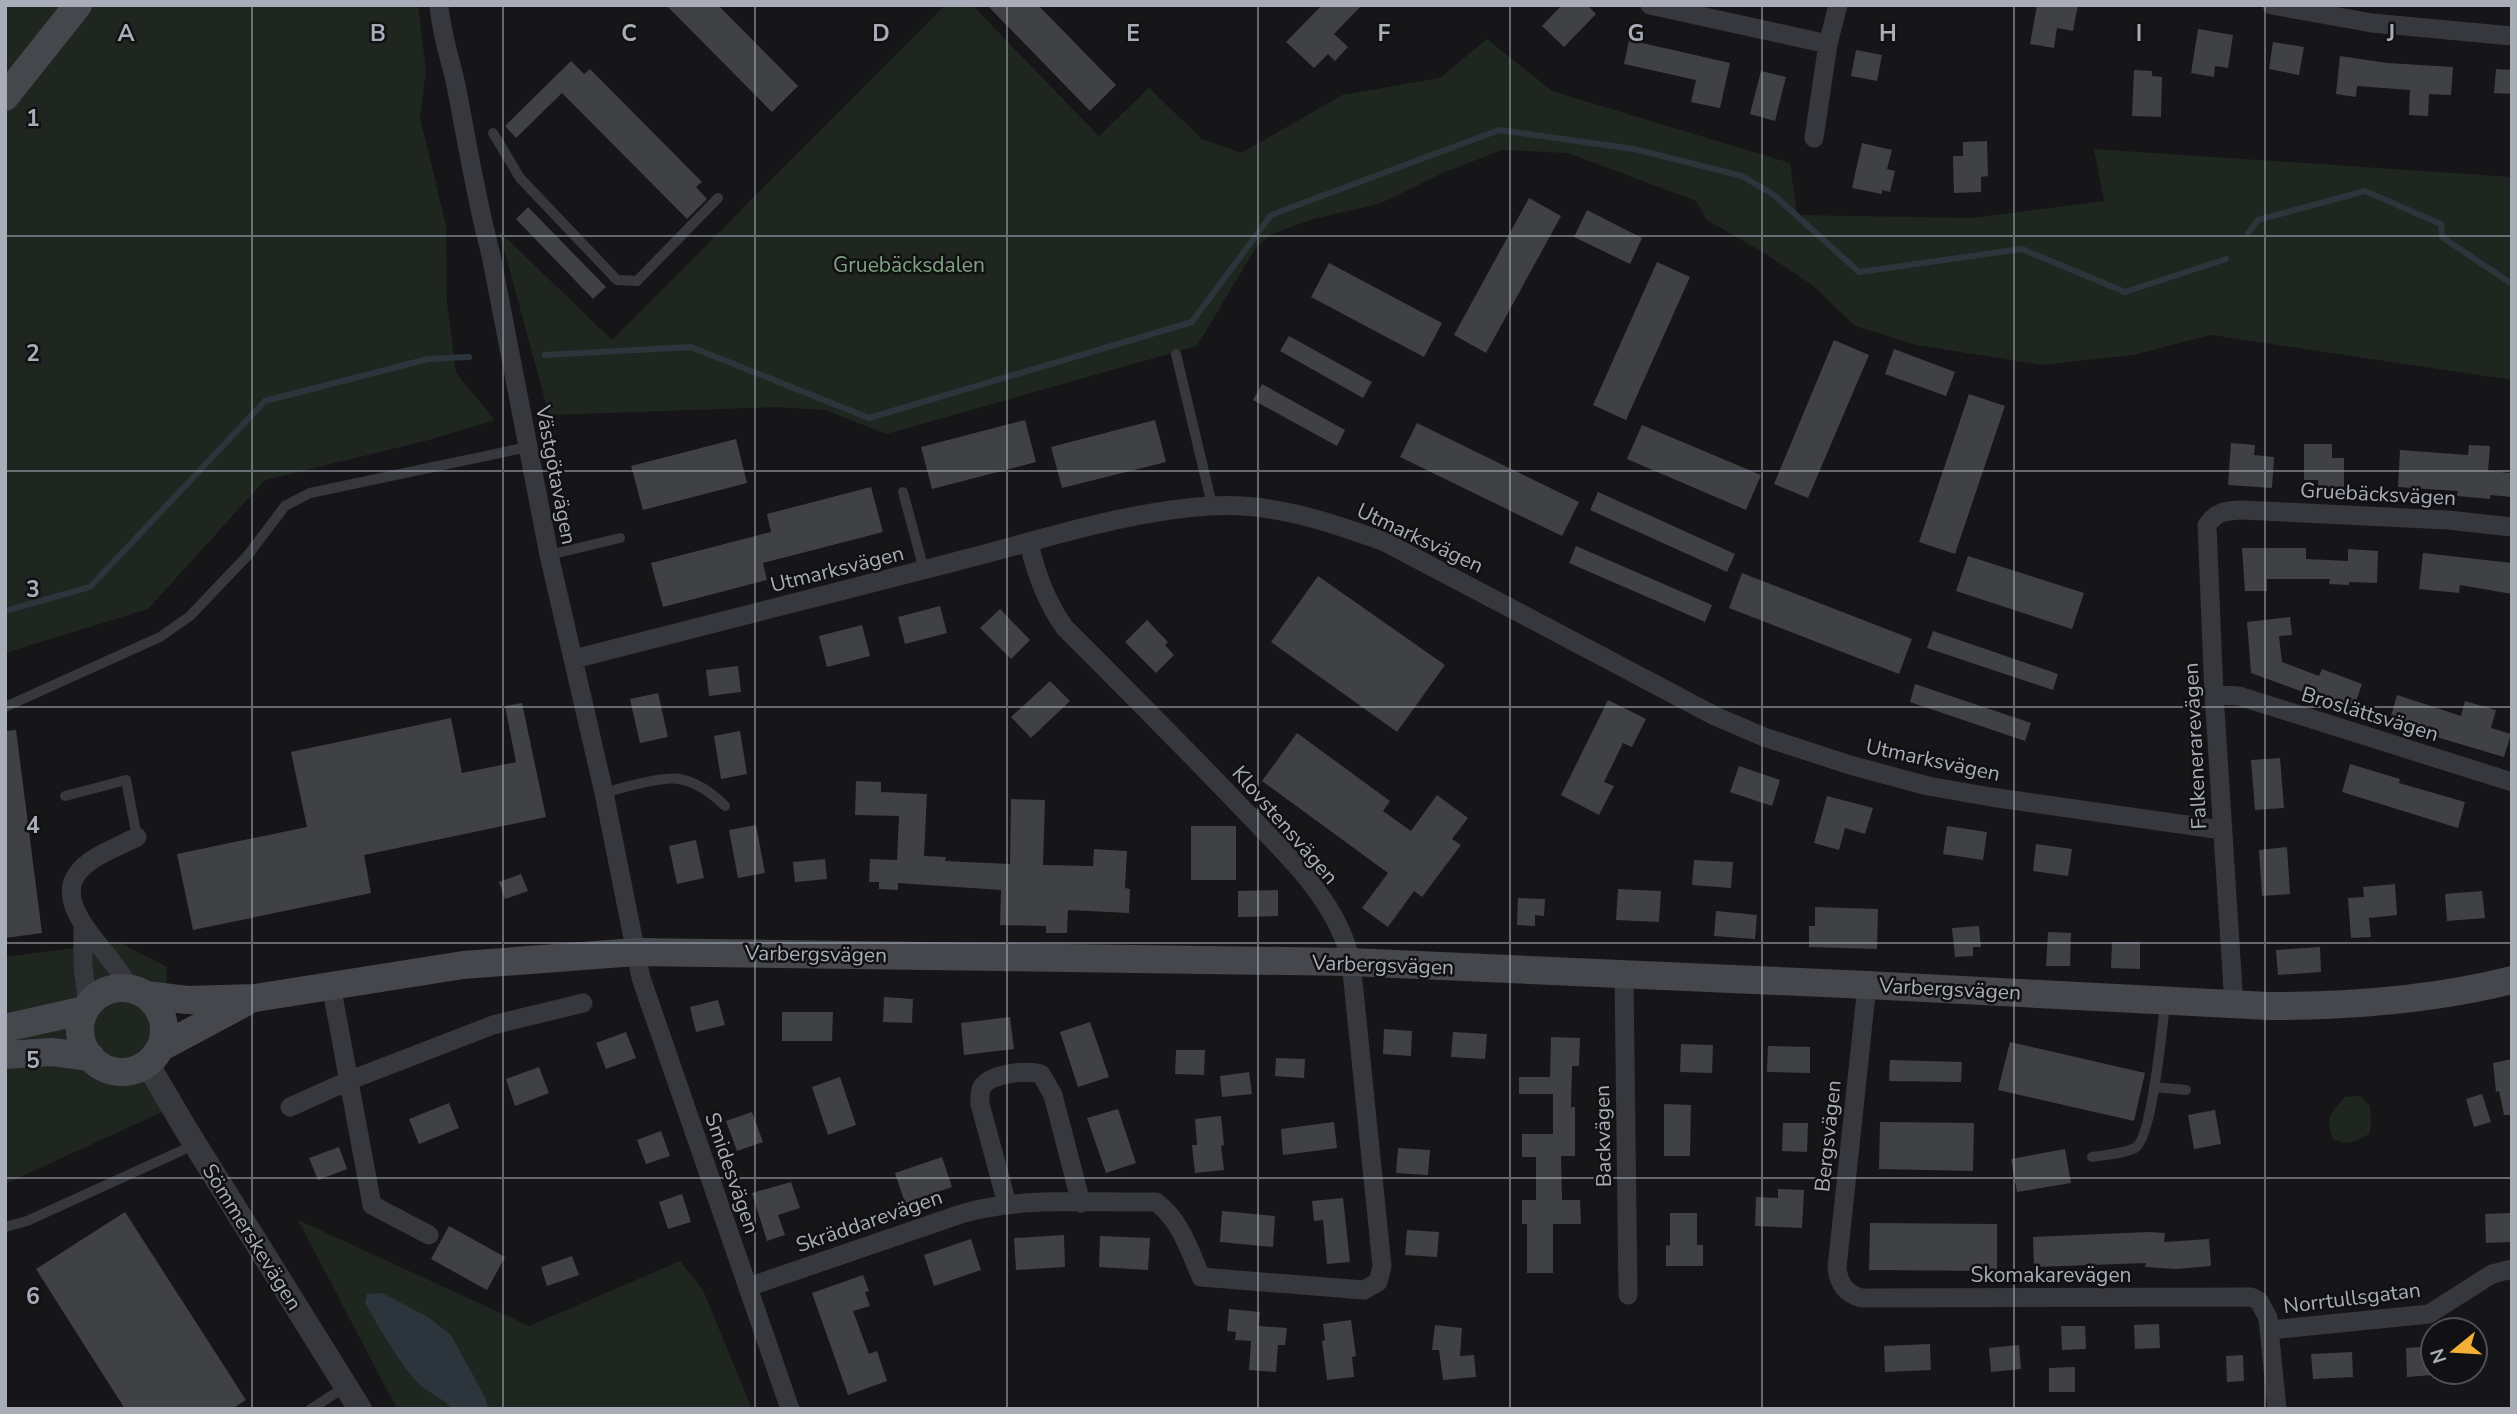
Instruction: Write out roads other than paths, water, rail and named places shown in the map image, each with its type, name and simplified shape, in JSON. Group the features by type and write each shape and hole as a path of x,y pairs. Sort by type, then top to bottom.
{"main road":[{"path":"5,97 78,5"},
{"name":"Varbergsvägen","path":"139,992 187,1000 255,998 463,965 636,952 1351,962 1867,985 2234,1005 2332,1006 2435,995 2512,980"},
{"path":"110,990 139,992 156,1006 162,1019 164,1034 153,1055 138,1069 121,1071 104,1067 91,1057 83,1045 81,1031 87,1008 100,994 110,990"},
{"name":"Varbergsvägen","path":"153,1055 255,998"},
{"path":"5,1028 87,1008"},
{"path":"5,1055 52,1052 91,1057"}],"street":[{"name":"Västgötavägen","path":"439,5 440,22 455,83 479,211 491,255 549,555 604,793 636,952"},
{"path":"1650,5 1828,44"},
{"path":"1814,138 1828,44 1838,5"},
{"path":"2272,5 2372,23 2512,36"},
{"name":"Utmarksvägen","path":"574,659 1112,520 1212,505 1299,514 1385,542 1715,716 1764,737 1850,765 1928,786 2222,830"},
{"name":"Falkenerarevägen","path":"2234,1005 2214,694 2207,526 2214,515 2225,510 2242,510"},
{"name":"Gruebäcksvägen","path":"2242,510 2448,520 2512,527"},
{"name":"Klovstensvägen","path":"1029,543 1034,566 1052,610 1065,628 1200,764 1304,875 1332,914 1344,939 1351,962 1382,1266 1378,1282"},
{"name":"Broslättsvägen","path":"2214,694 2239,696 2512,782"},
{"path":"137,837 96,859 76,875 71,889 83,925 139,992"},
{"path":"83,925 87,1008"},
{"name":"Smidesvägen","path":"636,952 641,978 790,1409"},
{"name":"Backvägen","path":"1625,976 1628,1295"},
{"path":"331,985 372,1205 429,1235"},
{"name":"Bergsvägen","path":"1844,1290 1837,1268 1867,985"},
{"path":"290,1107 348,1081 493,1025 583,1003"},
{"name":"Sömmerskevägen","path":"153,1055 194,1144 359,1409"},
{"path":"1007,1204 980,1095 982,1087 990,1080 1013,1073 1031,1072 1041,1074 1053,1095 1082,1203"},
{"name":"Skräddarevägen","path":"748,1287 986,1207 1007,1204 1156,1202 1167,1210 1179,1225 1201,1277 1364,1290 1378,1282"},
{"name":"Norrtullsgatan","path":"2270,1330 2429,1314 2492,1273 2512,1269"},
{"name":"Skomakarevägen","path":"1844,1290 1861,1298 2241,1297 2259,1301 2265,1308 2270,1330"},
{"path":"2270,1330 2277,1409"}],"lane":[{"path":"493,133 520,178 617,280 637,281 718,198"},
{"path":"1176,354 1212,505"},
{"path":"5,707 160,636 190,616 248,555 285,506 310,494 528,447"},
{"path":"903,492 924,570"},
{"path":"549,555 620,538"},
{"path":"604,793 629,786 678,779 710,791 726,806"},
{"path":"65,796 125,780 137,837"},
{"path":"2092,1157 2134,1148 2141,1142 2146,1131 2154,1087 2166,1000"},
{"path":"2154,1087 2186,1090"},
{"path":"5,1227 27,1221 194,1144"},
{"path":"311,1409 346,1387"}],"waterway":[{"path":"545,355 691,347 869,418 1192,322 1271,215 1499,130 1634,149 1742,176 1774,195 1859,272 2022,249 2125,292 2226,259"},
{"path":"2248,233 2258,220 2365,191 2441,224 2442,237 2512,284"},
{"path":"5,611 90,587 265,401 428,359 469,357"}],"park label":[{"name":"Gruebäcksdalen","path":"909,265"}]}
